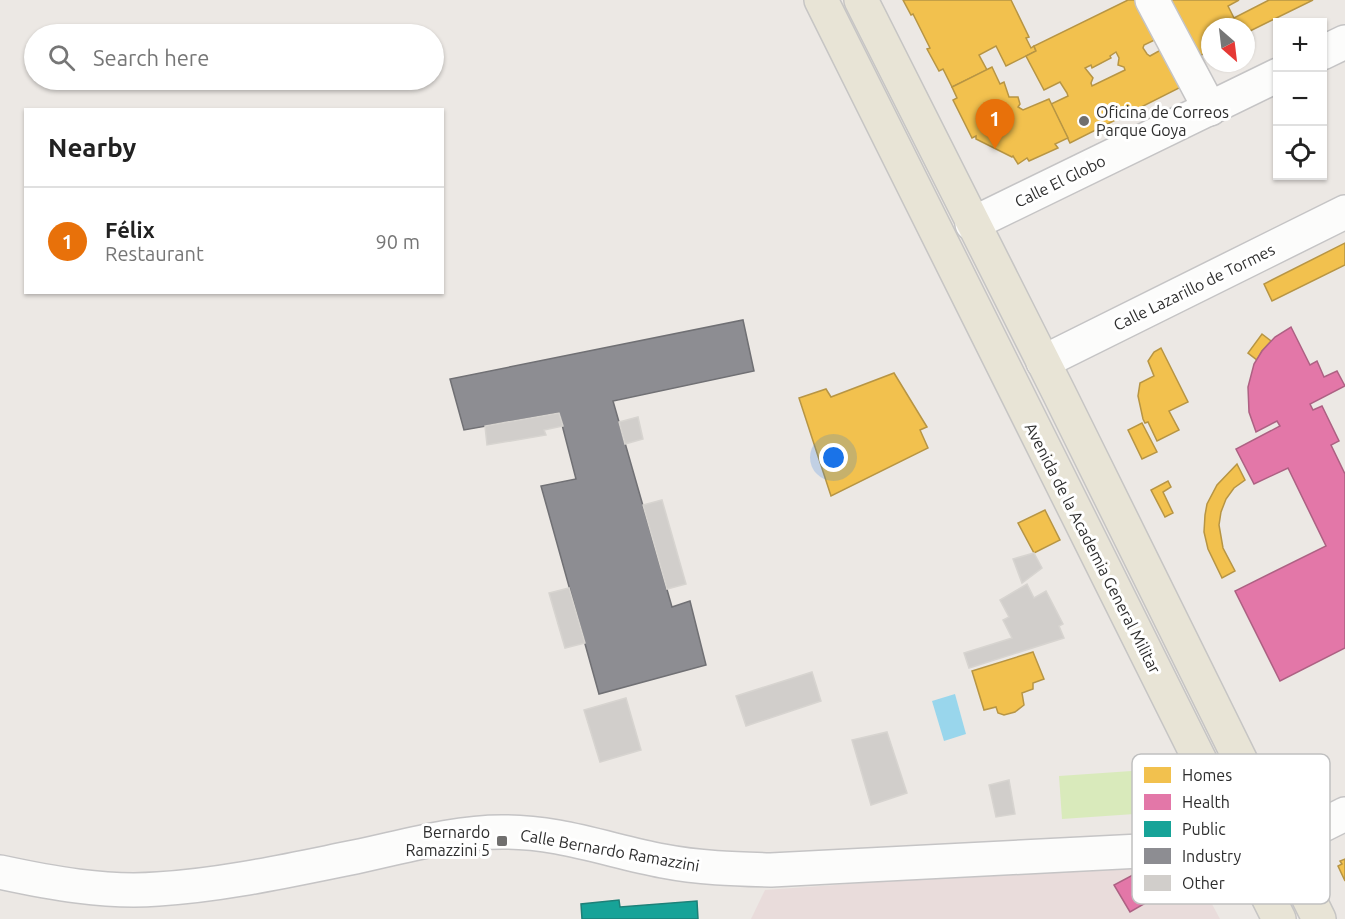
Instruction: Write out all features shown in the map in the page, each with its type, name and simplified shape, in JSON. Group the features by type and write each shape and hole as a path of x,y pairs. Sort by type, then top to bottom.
{"main road":[{"name":"Avenida de la Academia General Militar","path":"821,0 907,176 1209,754"},
{"name":"Avenida de la Academia General Militar","path":"861,0 1043,362 1217,754"},
{"name":"Avenida de la Academia General Militar","path":"907,176 972,224"},
{"name":"Avenida de la Academia General Militar","path":"1275,904 1279,919"},
{"path":"1290,904 1299,919"},
{"name":"Avenida de la Academia General Militar","path":"1306,904 1319,919"}],"street":[{"path":"1152,0 1210,109"},
{"path":"1327,51 1345,42"},
{"name":"Calle El Globo","path":"972,224 1273,78"},
{"name":"Calle Lazarillo de Tormes","path":"1043,362 1345,212"},
{"path":"1330,821 1345,814"},
{"name":"Calle Bernardo Ramazzini","path":"0,872 54,884 157,889 255,877 423,842 469,834 502,832 528,833 564,839 662,861 710,869 783,870 1132,851"}],"shaded area":[{"path":"1132,864 1132,904 1212,904 1220,919 751,919 765,890"}],"green space":[{"path":"1132,771 1132,814 1062,819 1059,776"}],"water":[{"path":"955,694 966,734 944,741 932,701"}],"building: Homes":[{"path":"903,0 1011,0 1029,37 1026,38 1031,48 1034,46 1036,51 1006,66 996,46 979,55 987,70 952,87 943,69 939,71 913,14 911,15"},
{"path":"1128,0 1143,0 1161,37 1144,45 1143,48 1150,56 1166,47 1185,85 1070,143 1051,104 1068,96 1067,93 1060,82 1044,90 1026,56 1036,51 1034,46","holes":["1116,52 1119,58 1118,65 1124,67 1125,70 1092,86 1093,78 1085,68 1091,65 1092,68 1111,58 1110,56"]},
{"path":"1171,0 1239,0 1228,6 1234,18 1201,18 1201,55 1199,56"},
{"path":"1269,0 1313,0 1273,18 1255,29 1255,18 1234,18"},
{"path":"992,67 1000,84 1004,82 1009,97 1018,97 1020,104 1018,107 1023,110 1049,99 1068,138 1055,144 1058,148 1029,161 1027,158 1018,164 1013,156 976,139 976,136 972,138 953,100 957,98 952,87"},
{"path":"1345,243 1345,265 1272,301 1264,284"},
{"path":"1262,334 1271,341 1257,360 1248,353"},
{"path":"1161,348 1188,402 1169,411 1179,430 1157,441 1148,422 1145,423 1143,419 1138,396 1140,383 1154,376 1148,361 1154,352"},
{"path":"894,373 927,427 920,430 928,448 831,496 799,398 826,389 831,397"},
{"path":"1142,423 1157,452 1142,459 1128,430"},
{"path":"1237,464 1245,480 1234,488 1226,499 1219,525 1223,548 1235,571 1222,578 1208,549 1204,532 1205,515 1207,504 1217,485"},
{"path":"1168,481 1171,487 1163,492 1173,513 1165,517 1151,490"},
{"path":"1045,510 1060,540 1034,553 1018,523"},
{"path":"1033,652 1044,679 1033,683 1033,689 1022,693 1024,705 1015,712 1004,715 998,713 996,707 984,710 972,671"},
{"path":"1345,859 1345,881 1338,866 1342,864 1340,861"}],"building: Health":[{"path":"1291,327 1310,365 1317,361 1324,377 1337,371 1345,386 1310,404 1313,410 1322,406 1339,441 1331,445 1345,474 1345,648 1280,681 1235,591 1326,546 1288,468 1254,484 1236,449 1280,426 1277,421 1256,432 1249,412 1248,387 1254,364 1262,351 1275,337"},
{"path":"1132,875 1132,904 1144,904 1130,912 1114,885"}],"building: Public":[{"path":"619,900 620,907 697,901 698,919 582,919 581,904"}],"building: Industry":[{"path":"743,320 754,371 613,401 672,607 690,601 706,665 599,694 541,486 576,479 559,413 464,430 450,379"}],"building: Other":[{"path":"559,413 563,426 544,430 546,435 487,445 485,426"},
{"path":"638,417 643,439 625,444 619,422"},
{"path":"662,500 686,584 667,589 643,505"},
{"path":"1034,553 1042,568 1022,583 1013,559"},
{"path":"1027,584 1034,598 1046,591 1063,624 1059,626 1064,638 969,668 964,653 1012,638 1003,620 1009,617 1000,600"},
{"path":"569,588 585,643 565,648 549,593"},
{"path":"812,672 821,701 746,726 736,696"},
{"path":"626,698 641,750 600,762 584,710"},
{"path":"887,732 907,793 871,805 852,740"},
{"path":"1009,780 1015,814 996,817 989,785"}],"place":[{"name":"Oficina de Correos Parque Goya","path":"1084,121"},
{"name":"Félix","path":"995,149"},
{"name":"Bernardo Ramazzini 5","path":"502,841"}]}
